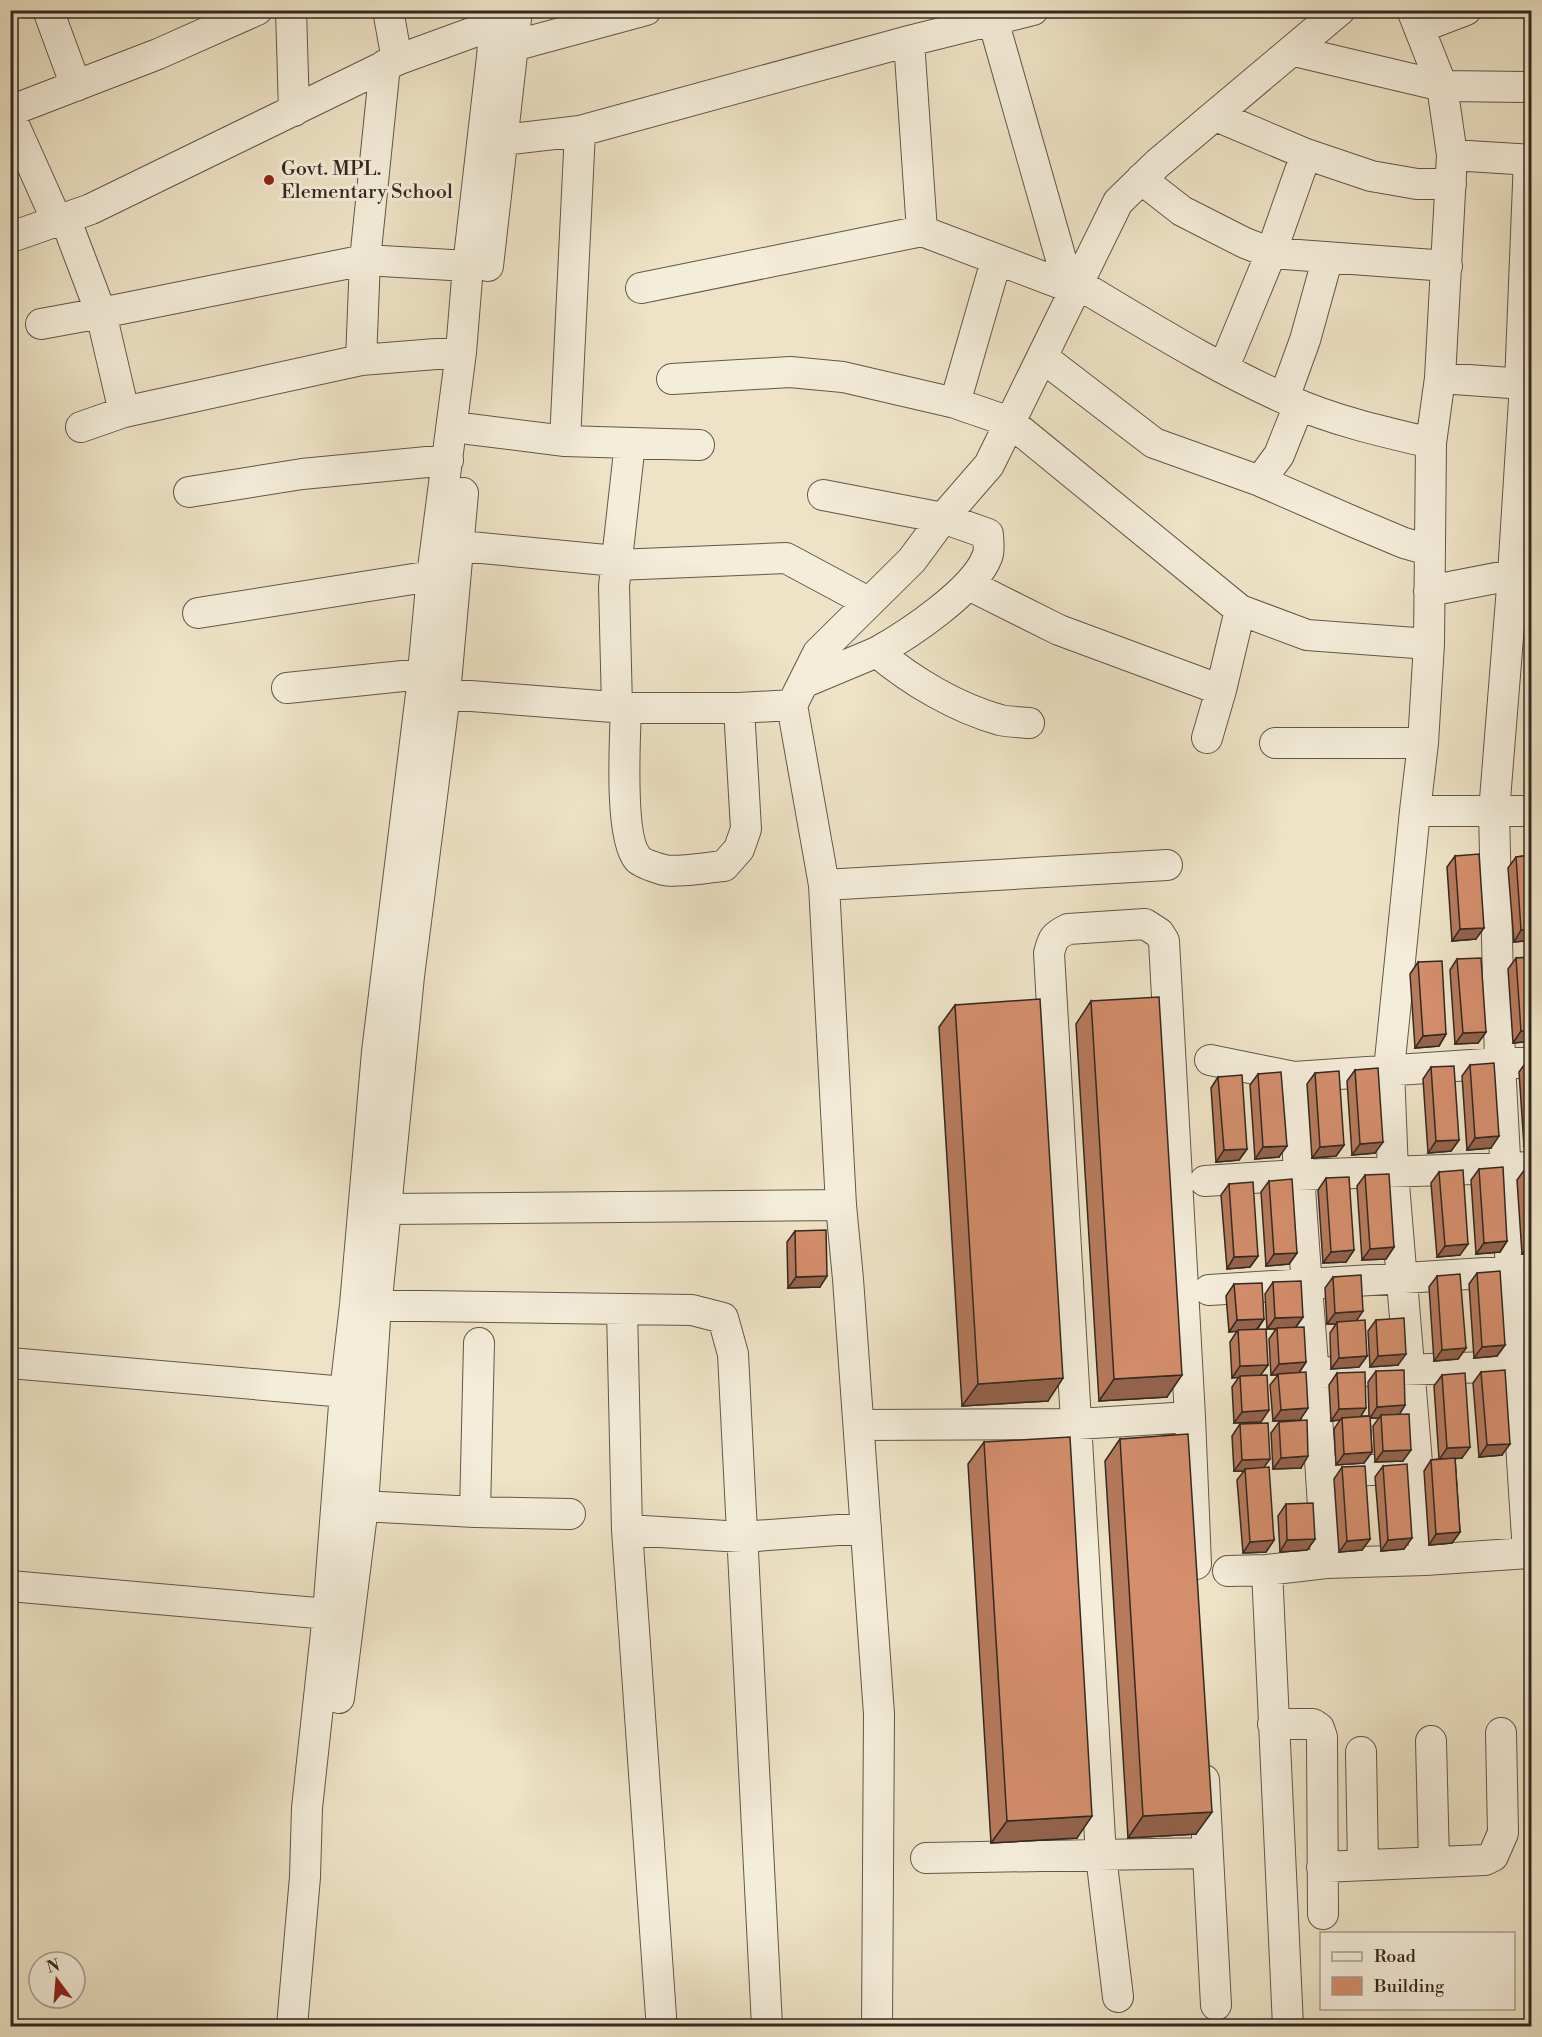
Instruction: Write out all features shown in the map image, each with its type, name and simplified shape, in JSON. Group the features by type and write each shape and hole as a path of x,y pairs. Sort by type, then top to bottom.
{"street":[{"path":"48,10 76,86"},
{"path":"10,111 158,54 257,10"},
{"path":"291,10 294,111"},
{"path":"361,360 365,260 391,63 388,10"},
{"path":"17,234 91,209 391,63 504,23 646,10"},
{"path":"503,140 580,131 909,41 1033,10"},
{"path":"877,2026 879,1714 841,1205 824,885 797,694 818,653 912,560 943,518 989,465 1118,202 1340,10"},
{"path":"1425,1560 1393,1172 1389,1070 1423,743 1429,644 1431,444 1440,378 1451,169 1442,86 1416,19 1466,10"},
{"path":"993,20 1061,259 1076,287"},
{"path":"306,1877 327,1801 366,1306 377,1052 432,576 448,545 469,429 503,140 504,23"},
{"path":"292,2026 306,1877 306,1808 328,1614 350,1506 345,1392 386,1209 409,976 445,694 448,460 492,57 504,23"},
{"path":"909,41 922,231"},
{"path":"1294,51 1442,86 1532,87"},
{"path":"10,116 61,220 101,313 124,412"},
{"path":"1216,116 1306,154 1371,176 1417,184 1451,169 1530,160 1522,573 1494,812 1500,1063 1519,1167 1522,1271 1516,1366 1528,1553 1425,1560 1326,1563 1267,1570 1228,1571"},
{"path":"565,441 580,131"},
{"path":"1224,367 1271,253 1306,154"},
{"path":"1142,179 1182,211 1271,253 1447,266"},
{"path":"641,288 922,231 996,261 1076,287 1291,401 1364,427 1431,444"},
{"path":"1260,481 1279,455 1305,340 1329,257"},
{"path":"41,324 365,260 468,266"},
{"path":"954,403 996,261"},
{"path":"81,427 124,412 361,360 461,352"},
{"path":"1042,357 1155,443 1260,481 1404,543 1429,550"},
{"path":"672,380 790,372 843,377 954,403 1010,422 1240,610 1307,634 1429,644"},
{"path":"1440,378 1525,384"},
{"path":"469,429 565,441 699,445"},
{"path":"630,443 614,586 625,743 627,829 630,846 639,861 666,871 724,866 739,849 746,830 739,708"},
{"path":"189,492 302,474 448,460"},
{"path":"445,694 622,707 739,708 797,694 905,637 969,585 988,556 988,534 943,518 823,495"},
{"path":"448,545 616,561 616,564 786,558 868,602"},
{"path":"1429,591 1522,573"},
{"path":"198,614 432,576"},
{"path":"969,585 1059,630 1221,690"},
{"path":"1206,738 1221,690 1240,610"},
{"path":"878,652 896,668 944,697 1002,720 1029,723"},
{"path":"287,688 422,674"},
{"path":"1275,743 1423,743"},
{"path":"1415,812 1532,811"},
{"path":"824,885 1167,865"},
{"path":"1118,1997 1101,1856 1049,954 1052,940 1068,929 1145,924 1159,933 1164,941 1190,1417 1197,1593"},
{"path":"1210,1060 1294,1077 1500,1063 1532,1063"},
{"path":"1294,1077 1297,1175 1322,1472 1326,1563"},
{"path":"1205,1181 1297,1175 1519,1167"},
{"path":"386,1209 841,1205"},
{"path":"1209,1290 1306,1282 1522,1271"},
{"path":"366,1306 692,1310 723,1318 733,1354 767,2026"},
{"path":"622,1309 627,1530 661,2016"},
{"path":"475,1512 479,1343"},
{"path":"10,1363 345,1392"},
{"path":"1314,1373 1516,1366"},
{"path":"859,1425 1077,1424 1190,1417"},
{"path":"1322,1472 1417,1468"},
{"path":"350,1506 570,1514"},
{"path":"627,1530 742,1537 866,1528"},
{"path":"1267,1570 1288,2026"},
{"path":"10,1586 328,1614"},
{"path":"1273,1724 1313,1724 1319,1728 1322,1737 1323,1914"},
{"path":"1322,1867 1485,1860 1493,1856 1503,1833 1501,1733"},
{"path":"1431,1741 1434,1862"},
{"path":"1361,1752 1363,1865"},
{"path":"1203,1758 1216,2005"},
{"path":"926,1858 1207,1852"}],"building":[{"path":"1479,854 1484,928 1460,929 1455,856"},
{"path":"1532,855 1532,930 1521,930 1516,857"},
{"path":"1532,957 1532,1031 1521,1031 1516,958"},
{"path":"1481,958 1486,1032 1463,1033 1457,959"},
{"path":"1442,961 1446,1034 1423,1036 1418,962"},
{"path":"1159,997 1182,1375 1114,1379 1091,1001"},
{"path":"1040,999 1063,1378 978,1384 955,1005"},
{"path":"1527,1061 1532,1061 1532,1122"},
{"path":"1494,1063 1499,1136 1475,1138 1470,1065"},
{"path":"1454,1066 1459,1140 1436,1141 1431,1067"},
{"path":"1378,1068 1383,1142 1360,1144 1355,1070"},
{"path":"1339,1071 1344,1145 1320,1147 1315,1073"},
{"path":"1281,1072 1287,1146 1263,1147 1258,1074"},
{"path":"1242,1075 1247,1149 1224,1150 1218,1077"},
{"path":"1503,1167 1507,1241 1484,1243 1479,1169"},
{"path":"1525,1169 1532,1169 1532,1243 1530,1243"},
{"path":"1463,1170 1468,1244 1445,1246 1439,1172"},
{"path":"1389,1174 1394,1247 1370,1249 1365,1175"},
{"path":"1349,1177 1354,1250 1331,1252 1326,1178"},
{"path":"1292,1179 1297,1253 1274,1254 1269,1181"},
{"path":"1253,1182 1258,1256 1234,1257 1229,1184"},
{"path":"826,1230 827,1276 796,1277 795,1231"},
{"path":"1500,1271 1505,1345 1482,1347 1477,1273"},
{"path":"1460,1274 1466,1348 1442,1350 1437,1276"},
{"path":"1361,1275 1363,1311 1335,1313 1333,1277"},
{"path":"1301,1281 1303,1317 1275,1318 1273,1282"},
{"path":"1262,1283 1264,1319 1237,1320 1234,1284"},
{"path":"1404,1318 1406,1354 1378,1356 1376,1320"},
{"path":"1365,1320 1367,1356 1339,1358 1337,1322"},
{"path":"1304,1327 1306,1362 1279,1364 1277,1328"},
{"path":"1266,1329 1268,1365 1240,1366 1238,1330"},
{"path":"1404,1370 1405,1405 1377,1407 1376,1371"},
{"path":"1505,1370 1510,1444 1487,1445 1481,1372"},
{"path":"1306,1372 1308,1408 1281,1410 1278,1374"},
{"path":"1365,1372 1366,1408 1339,1409 1337,1373"},
{"path":"1465,1373 1470,1447 1447,1448 1442,1375"},
{"path":"1267,1375 1269,1410 1242,1412 1240,1376"},
{"path":"1409,1414 1411,1450 1383,1451 1381,1415"},
{"path":"1370,1416 1372,1452 1344,1454 1342,1418"},
{"path":"1307,1420 1308,1456 1281,1458 1279,1422"},
{"path":"1268,1423 1270,1459 1242,1460 1240,1424"},
{"path":"1188,1434 1212,1812 1143,1816 1120,1439"},
{"path":"1070,1437 1092,1816 1007,1821 984,1442"},
{"path":"1455,1458 1460,1532 1436,1534 1431,1460"},
{"path":"1407,1464 1412,1538 1388,1540 1383,1466"},
{"path":"1365,1466 1370,1539 1347,1541 1342,1467"},
{"path":"1269,1467 1274,1540 1250,1542 1245,1469"},
{"path":"1313,1503 1315,1539 1287,1540 1286,1504"}],"place":[{"name":"Govt. MPL. Elementary School","path":"269,180"}]}
